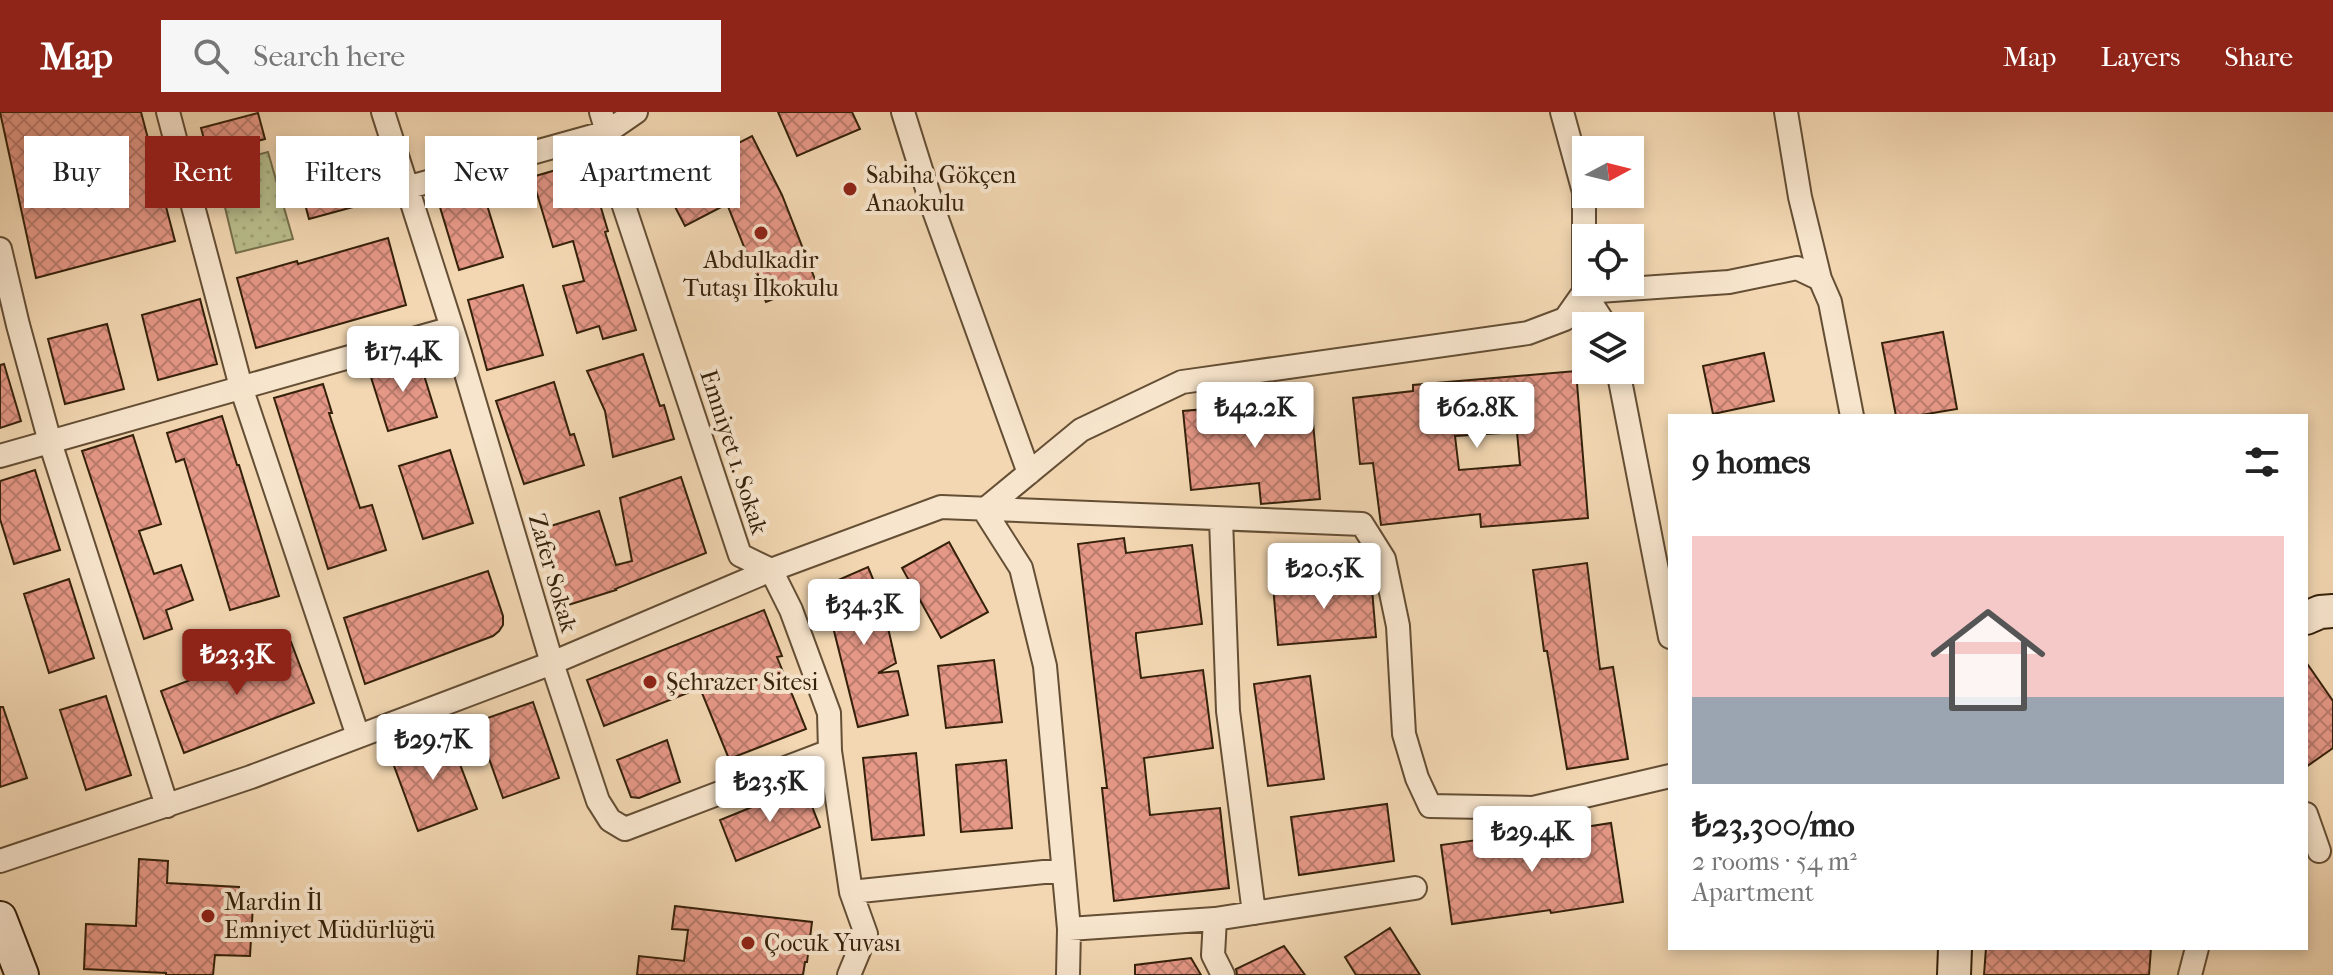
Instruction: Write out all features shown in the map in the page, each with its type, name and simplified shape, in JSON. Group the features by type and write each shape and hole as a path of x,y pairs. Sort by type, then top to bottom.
{"street":[{"path":"168,112 241,387 358,736"},
{"name":"Zafer Sokak","path":"383,112 390,136"},
{"path":"409,187 636,112"},
{"path":"903,112 933,208 1029,473"},
{"path":"1562,112 1584,192 1584,224"},
{"path":"1786,112 1800,197 1820,279 1830,302 1852,414"},
{"name":"Emniyet 1. Sokak","path":"604,122 609,161 740,555 771,570"},
{"name":"Zafer Sokak","path":"409,197 452,328 552,663 598,801 610,820 625,829 830,751"},
{"path":"0,249 50,442 167,806"},
{"path":"1644,288 1729,282 1797,268 1820,279"},
{"path":"984,510 1081,430 1182,382 1528,333 1565,319 1581,296"},
{"path":"0,456 452,328"},
{"path":"1621,384 1668,627"},
{"path":"0,861 167,806 358,736 552,663 771,570 941,507 1362,524 1384,559 1398,626 1404,734 1417,778 1430,806 1533,808 1668,776"},
{"path":"984,510 1021,568 1045,666 1069,929 1068,975"},
{"path":"1221,519 1228,711 1254,913"},
{"path":"771,570 791,610 829,713 830,751 851,892 866,934 849,975"},
{"path":"2308,617 2333,611"},
{"path":"2308,820 2319,851"},
{"path":"851,892 1063,870"},
{"path":"1069,929 1215,919 1415,888"},
{"path":"0,918 22,975"},
{"path":"1215,919 1213,955 1223,975"},
{"path":"1954,975 1955,950"},
{"path":"2190,975 2196,950"}],"green space":[{"path":"268,152 276,180 276,208 284,208 293,239 236,253 225,208 260,208 260,154"}],"building":[{"path":"0,112 141,112 147,136 145,208 166,208 175,241 36,278"},
{"path":"778,112 852,112 860,129 797,156"},
{"path":"258,113 265,139 260,140 260,136 203,136 201,128"},
{"path":"752,136 782,195 816,282 766,302 729,208 740,208 740,142"},
{"path":"553,171 553,208 601,208 608,231 605,232 636,330 603,339 599,326 577,333 563,286 584,281 573,241 553,247 537,194 537,176"},
{"path":"306,208 349,208 309,219"},
{"path":"440,208 488,208 503,257 459,270"},
{"path":"676,208 719,208 685,226"},
{"path":"388,238 406,305 256,348 237,278"},
{"path":"523,285 543,355 487,370 468,300"},
{"path":"200,299 217,364 158,380 142,315"},
{"path":"107,324 124,389 65,404 48,339"},
{"path":"1943,332 1957,409 1927,414 1896,414 1882,343"},
{"path":"1764,353 1774,401 1713,414 1703,366"},
{"path":"643,354 674,439 613,457 605,411 587,371"},
{"path":"418,356 437,417 388,431 369,371"},
{"path":"4,364 21,421 0,428 0,365"},
{"path":"1572,371 1572,384 1577,384 1588,518 1481,527 1480,514 1381,525 1373,463 1360,464 1353,398 1413,391 1413,385","holes":["1517,432 1520,465 1459,470 1455,436"]},
{"path":"554,382 570,435 574,434 584,465 524,484 496,401"},
{"path":"323,384 332,413 329,413 360,508 372,505 386,550 328,569 274,398"},
{"path":"1311,400 1320,499 1261,504 1259,483 1191,490 1183,411"},
{"path":"222,416 279,596 230,610 184,459 176,462 167,433"},
{"path":"133,435 161,524 139,531 154,574 181,565 193,600 166,610 172,629 144,639 82,451"},
{"path":"450,450 473,523 423,539 399,466"},
{"path":"35,470 60,550 14,564 0,519 0,481"},
{"path":"681,477 706,553 616,590 565,606 541,529 599,511 616,565 632,561 620,498"},
{"path":"1124,538 1126,553 1192,545 1202,624 1136,633 1136,638 1141,678 1203,670 1213,748 1144,758 1150,815 1220,808 1229,888 1114,901 1102,788 1107,788 1078,544"},
{"path":"949,542 988,612 941,638 902,568"},
{"path":"1587,563 1600,669 1613,667 1628,759 1567,769 1547,651 1544,651 1533,570"},
{"path":"868,567 882,601 896,663 878,673 898,671 908,715 858,727 831,619 825,620 813,591"},
{"path":"488,571 503,616 499,631 493,636 365,684 344,618"},
{"path":"1371,577 1376,637 1278,645 1273,585"},
{"path":"69,579 94,658 49,673 24,594"},
{"path":"764,610 782,656 777,657 806,729 729,759 700,688 604,726 587,680"},
{"path":"291,642 314,703 184,753 161,691"},
{"path":"994,660 1002,722 946,728 938,666"},
{"path":"2308,665 2333,701 2333,748 2308,766"},
{"path":"1310,676 1324,779 1268,786 1254,684"},
{"path":"106,696 131,775 86,790 60,710"},
{"path":"533,702 559,778 503,798 476,722"},
{"path":"0,707 3,707 27,778 0,787"},
{"path":"448,733 477,809 418,831 390,755"},
{"path":"667,740 680,782 639,798 631,797 617,760"},
{"path":"916,753 924,835 872,840 863,758"},
{"path":"1006,760 1012,828 961,832 956,765"},
{"path":"804,786 820,827 736,861 720,820"},
{"path":"1387,804 1394,861 1299,875 1291,817"},
{"path":"1611,823 1623,902 1452,924 1441,845 1513,835 1514,838"},
{"name":"Mardin İl Emniyet Müdürlüğü","path":"139,859 168,861 167,883 239,887 238,904 253,905 250,956 215,955 213,975 84,969 86,924 136,926"},
{"name":"Çocuk Yuvası","path":"675,906 812,922 803,975 637,975 639,956 684,961 688,930 672,929"},
{"path":"1390,928 1420,975 1356,975 1345,957"},
{"path":"1284,946 1305,975 1237,975 1236,969"},
{"path":"1986,950 2151,950 2149,975 1984,975"},
{"path":"1191,958 1201,975 1135,975 1135,965"}],"place":[{"name":"Sabiha Gökçen Anaokulu","path":"850,189"},
{"name":"Abdulkadir Tutaşı İlkokulu","path":"761,233"},
{"name":"Şehrazer Sitesi","path":"650,682"},
{"name":"Mardin İl Emniyet Müdürlüğü","path":"208,916"},
{"name":"Çocuk Yuvası","path":"748,943"}]}
